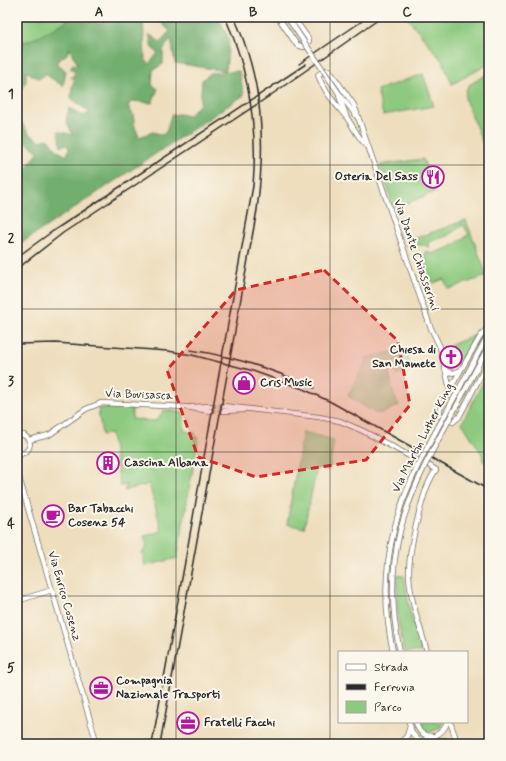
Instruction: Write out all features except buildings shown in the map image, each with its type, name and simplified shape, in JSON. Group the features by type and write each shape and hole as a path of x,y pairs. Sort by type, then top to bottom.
{"street":[{"path":"278,17 297,45 304,47 310,42 293,17"},
{"name":"Via Dante Chiasserini","path":"287,17 338,92 360,120 366,137 367,146 430,326 440,347 446,370"},
{"path":"346,118 320,81 318,75 324,70 329,70 351,101 360,120 357,125 350,124"},
{"name":"Via Dante Chiasserini","path":"338,92 346,118 360,140 367,146"},
{"path":"440,416 440,409 450,389 480,337 489,326"},
{"name":"Via Martin Luther King","path":"393,651 387,615 386,587 388,556 401,506 412,477 489,333"},
{"name":"Via Martin Luther King","path":"400,651 394,620 392,589 394,560 406,509 417,481 489,345"},
{"path":"453,422 459,417 489,360"},
{"path":"446,370 453,373 461,370"},
{"path":"446,370 450,389"},
{"name":"Via Bovisasca","path":"29,440 49,435 88,408 100,403 109,402 211,408"},
{"path":"222,409 290,414 334,420 363,431 417,460"},
{"path":"17,435 24,435 29,440 30,446 25,453 18,454"},
{"name":"Via Enrico Cosenz","path":"18,454 18,474 97,744"},
{"path":"427,651 413,599 410,564 412,540 420,508 436,470 430,466"},
{"path":"17,601 52,590"},
{"path":"416,723 421,733 427,736 433,736"},
{"path":"410,744 433,736 445,729 448,723"},
{"path":"410,724 412,733 419,741 427,742 442,740 453,742 455,736 450,723"},
{"path":"399,744 407,736 410,724"},
{"path":"445,729 453,730"}],"highlighted area":[{"path":"324,270 398,341 410,405 366,460 256,477 198,457 167,370 236,290"}],"green space":[{"path":"17,17 73,18 38,37 25,42 17,38"},
{"path":"71,17 92,17 98,24 113,17 143,17 145,59 149,64 158,53 152,48 149,34 160,42 170,31 157,19 166,17 172,24 172,17 218,17 229,39 226,71 175,63 171,38 163,50 163,64 153,70 152,85 158,89 152,103 132,101 128,106 133,115 135,127 139,137 153,132 163,135 167,130 171,115 179,114 188,116 200,104 202,80 211,73 239,71 244,95 17,246 17,179 39,152 17,136 17,104 19,119 30,135 40,141 48,139 58,151 67,156 69,148 65,144 61,147 58,131 73,135 66,120 69,108 83,116 90,113 71,98 72,86 75,78 71,78 75,73 74,70 70,68 73,64 78,65 69,48 67,54 56,62 66,71 63,86 45,74 39,79 26,71 26,82 17,96 17,38 25,42 38,37 72,18"},
{"path":"407,17 489,17 489,64 452,84 443,62"},
{"path":"489,73 489,159 465,99 466,90 469,85"},
{"path":"423,74 434,106 383,115 377,90"},
{"path":"423,159 435,192 394,208 380,165"},
{"path":"466,220 487,276 448,289 444,279 434,283 430,281 423,263 427,261 424,253 426,251 431,254 451,247 469,234 463,225 447,236 428,242 430,248 422,245 408,248 406,242"},
{"path":"476,335 465,354 453,368 447,366 445,357 447,356 449,362 454,362 456,360 451,345"},
{"path":"406,349 410,367 409,370 396,374 395,371 389,372 394,396 399,405 383,413 375,413 348,396 367,358"},
{"path":"484,380 489,382 489,464 483,461 482,454 462,423"},
{"path":"110,407 132,408 132,419 156,421 164,410 184,413 184,431 195,433 195,437 198,437 177,558 145,566 142,553 147,547 145,536 162,531 149,484 124,491 127,485 120,486 111,434 102,435 98,409"},
{"path":"303,432 334,440 329,470 317,468 304,528 287,524"},
{"path":"396,575 404,576 410,612 422,651 404,651 398,620"},
{"path":"420,723 442,723 440,728 431,732 424,730"}],"tunnel":[{"path":"212,406 223,406"},
{"path":"211,411 222,411"}],"railway":[{"path":"152,744 253,186 254,142 250,100 240,58 225,17"},
{"path":"160,744 257,210 260,185 260,112 251,64 244,41 234,17"},
{"path":"299,64 368,17"},
{"path":"17,269 63,233 271,95 382,17"},
{"path":"17,257 53,231 306,64"},
{"path":"17,344 56,343 168,351 192,355 250,370 303,389 331,402 489,490"},
{"path":"190,350 254,364 314,388"}],"place":[{"name":"Osteria Del Sass","path":"433,177"},
{"name":"Chiesa di San Mamete","path":"451,357"},
{"name":"Cris Music","path":"244,383"},
{"name":"Cascina Albana","path":"108,463"},
{"name":"Bar Tabacchi Cosenz 54","path":"53,516"},
{"name":"Compagnia Nazionale Trasporti","path":"101,688"},
{"name":"Fratelli Facchi","path":"188,723"}]}
